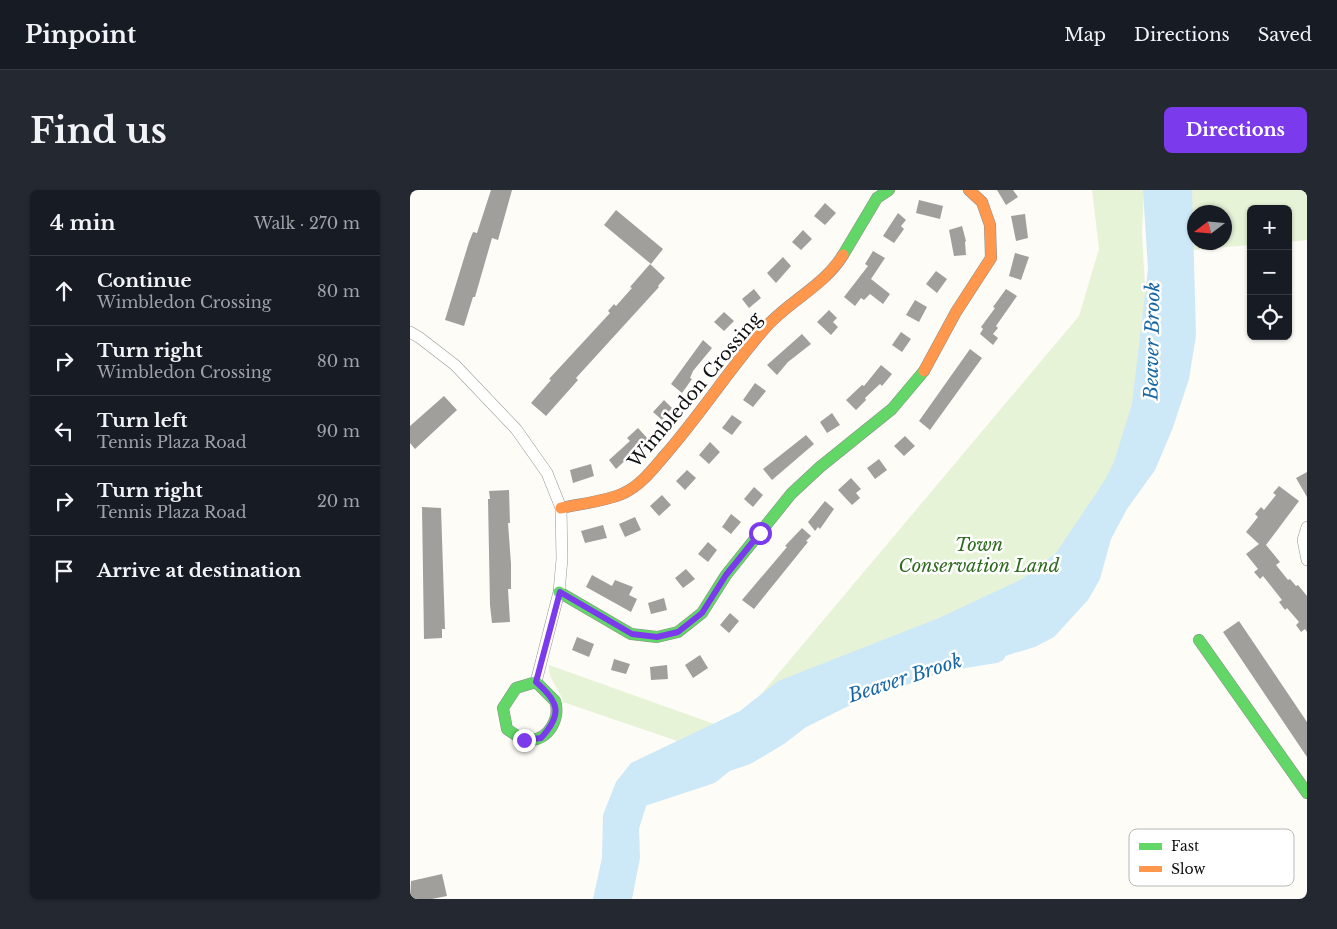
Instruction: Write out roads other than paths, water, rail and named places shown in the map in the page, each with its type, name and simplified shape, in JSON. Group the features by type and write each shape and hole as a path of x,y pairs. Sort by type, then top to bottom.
{"street":[{"name":"Wimbledon Crossing","path":"561,508 623,494 642,481 695,421 740,358 768,325 804,296 838,262 877,198 889,190"},
{"path":"560,592 632,634 657,637 678,632 702,613 726,575 791,494 820,467 892,409 923,373 956,312 976,284 991,258 990,225 982,202 969,190"},
{"path":"410,332 455,365 516,429 547,474 561,508 562,558 560,592 536,682"},
{"path":"1307,527 1303,540 1307,560"},
{"path":"1199,640 1307,793"},
{"path":"536,682 550,694 556,707 553,725 541,738 524,740 507,729 503,708 516,688 536,682"}],"water":[{"path":"1143,190 1192,190 1192,205 1187,205 1187,250 1194,250 1196,335 1189,379 1172,430 1155,470 1127,509 1111,539 1100,579 1088,600 1054,637 1035,647 1005,656 977,657 964,655 926,658 878,677 801,723 713,763 678,775 658,788 646,806 639,829 640,858 632,899 593,899 602,858 603,815 616,782 631,763 740,711 778,681 939,618 1022,579 1056,553 1105,480 1114,462 1132,404 1148,269"}],"waterway":[{"name":"Beaver Brook","path":"631,800 710,774 725,762 746,755 778,736 800,719 848,695 941,662 996,653"}],"park label":[{"name":"Town Conservation Land","path":"979,555"}]}
